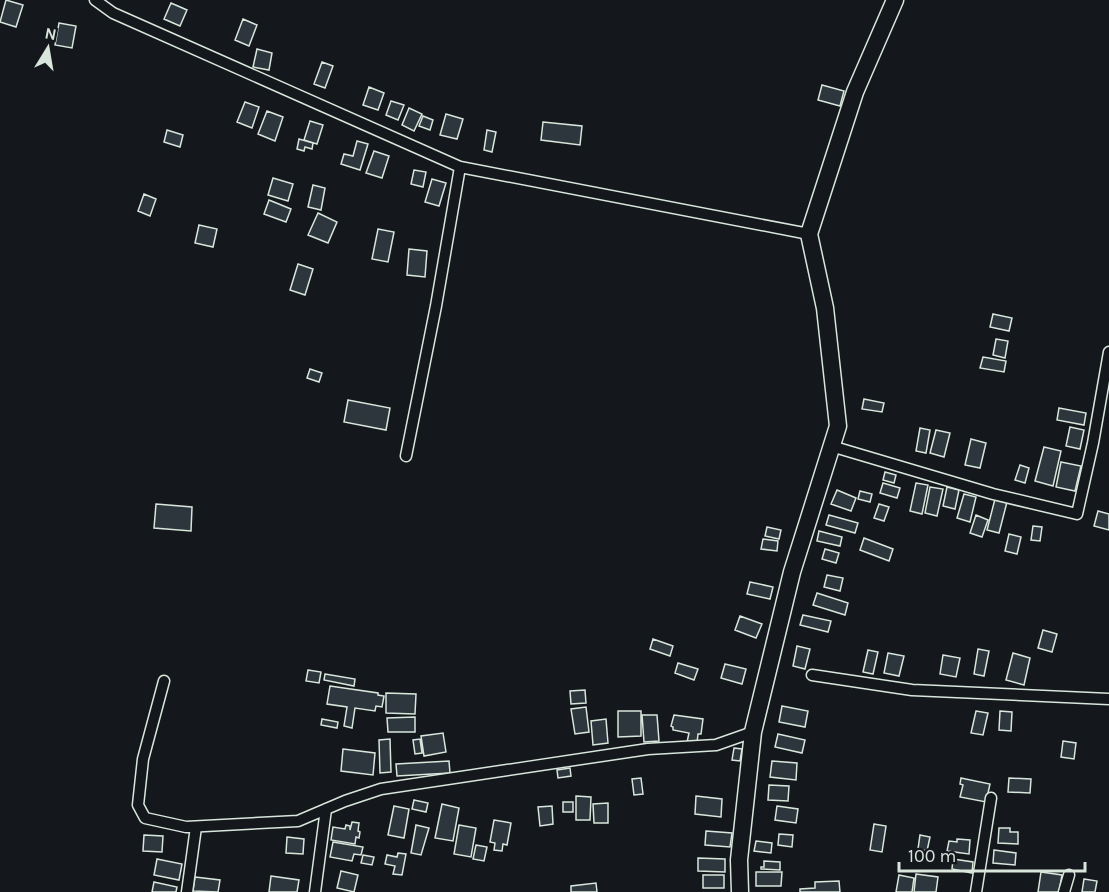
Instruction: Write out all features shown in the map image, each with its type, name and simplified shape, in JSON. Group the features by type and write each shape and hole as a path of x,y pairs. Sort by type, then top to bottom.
{"street":[{"path":"95,0 113,13 460,167 809,234"},
{"path":"740,892 739,860 753,732 792,572 838,426 825,308 809,234 855,93 895,0"},
{"path":"406,456 436,306 460,167"},
{"path":"831,446 993,494 1077,514 1106,392 1109,352"},
{"path":"812,675 912,690 1109,699"},
{"path":"164,681 143,759 138,805 145,818 186,827 298,821 381,789 637,750 716,745 753,732"},
{"path":"976,892 991,798"},
{"path":"315,892 326,809"},
{"path":"187,892 196,827"},
{"path":"1064,892 1069,876"}],"building":[{"path":"6,0 23,5 16,27 0,22"},
{"path":"171,3 187,10 180,26 164,19"},
{"path":"243,19 257,25 249,46 235,40"},
{"path":"59,23 76,26 72,48 55,45"},
{"path":"257,49 272,53 269,70 253,67"},
{"path":"322,62 333,66 325,88 314,84"},
{"path":"822,85 844,91 840,106 818,100"},
{"path":"369,87 384,93 378,110 363,105"},
{"path":"391,101 404,105 398,120 386,115"},
{"path":"245,102 259,107 252,128 237,122"},
{"path":"409,108 422,114 414,131 402,125"},
{"path":"267,111 283,117 275,141 258,134"},
{"path":"446,114 463,119 457,139 440,135"},
{"path":"423,116 433,120 430,130 419,126"},
{"path":"310,121 323,125 317,144 304,140"},
{"path":"543,122 582,126 580,145 541,140"},
{"path":"167,130 183,135 180,147 164,142"},
{"path":"487,130 496,132 492,152 484,150"},
{"path":"299,139 313,143 312,149 305,147 304,151 297,149"},
{"path":"357,141 368,144 360,170 341,164 344,154 353,156"},
{"path":"374,151 389,156 382,178 366,173"},
{"path":"414,170 426,172 423,187 411,184"},
{"path":"273,178 293,184 288,201 268,195"},
{"path":"432,179 446,183 439,206 425,202"},
{"path":"313,185 325,188 321,210 308,207"},
{"path":"144,194 156,199 150,216 138,211"},
{"path":"269,200 291,209 286,222 264,214"},
{"path":"318,213 337,222 328,243 308,235"},
{"path":"199,225 217,229 213,247 195,243"},
{"path":"378,229 394,232 388,262 372,259"},
{"path":"409,249 427,251 425,277 407,275"},
{"path":"298,264 313,269 305,295 290,290"},
{"path":"993,314 1012,318 1009,331 990,327"},
{"path":"996,339 1008,341 1005,358 993,355"},
{"path":"983,357 1006,361 1004,372 980,368"},
{"path":"310,369 322,373 319,382 307,378"},
{"path":"864,399 884,403 882,412 862,409"},
{"path":"348,400 390,408 386,430 344,422"},
{"path":"1059,408 1086,413 1084,425 1057,420"},
{"path":"1070,427 1084,430 1080,449 1066,446"},
{"path":"920,428 930,430 926,453 916,451"},
{"path":"936,430 950,433 944,457 930,453"},
{"path":"971,439 986,443 980,468 965,465"},
{"path":"1044,447 1061,451 1053,486 1035,481"},
{"path":"1061,462 1081,466 1075,491 1056,487"},
{"path":"1020,465 1029,468 1025,483 1015,480"},
{"path":"885,472 896,475 894,483 883,480"},
{"path":"883,483 900,488 897,498 880,493"},
{"path":"916,483 928,485 922,514 910,511"},
{"path":"930,487 943,489 937,516 925,513"},
{"path":"947,487 959,490 955,509 943,506"},
{"path":"837,490 856,498 851,511 831,504"},
{"path":"860,491 872,494 870,502 858,499"},
{"path":"964,494 976,497 970,522 957,518"},
{"path":"995,499 1007,502 999,533 987,530"},
{"path":"156,504 192,507 191,531 154,528"},
{"path":"879,504 889,507 884,521 874,518"},
{"path":"1098,511 1109,514 1109,530 1094,526"},
{"path":"829,515 858,523 855,533 826,525"},
{"path":"976,515 988,520 982,537 970,533"},
{"path":"1033,526 1042,527 1040,541 1031,540"},
{"path":"767,527 781,530 779,539 765,536"},
{"path":"819,531 842,537 840,546 817,541"},
{"path":"1009,534 1021,537 1017,554 1005,551"},
{"path":"864,538 893,549 889,561 860,550"},
{"path":"763,539 778,541 777,551 761,549"},
{"path":"825,549 839,553 836,563 822,559"},
{"path":"827,575 843,578 840,591 824,587"},
{"path":"750,582 773,587 770,599 747,594"},
{"path":"817,593 848,603 845,615 813,605"},
{"path":"803,615 831,621 828,632 800,625"},
{"path":"740,616 762,624 756,638 735,630"},
{"path":"1043,630 1057,634 1052,652 1038,648"},
{"path":"653,639 673,646 670,656 650,649"},
{"path":"797,646 810,649 805,669 793,666"},
{"path":"978,649 989,651 984,676 974,674"},
{"path":"868,650 878,652 873,674 863,672"},
{"path":"888,653 904,656 899,676 884,673"},
{"path":"1013,653 1030,658 1024,685 1006,680"},
{"path":"943,655 960,658 956,677 940,674"},
{"path":"678,663 698,669 694,680 675,673"},
{"path":"725,664 746,669 742,684 721,678"},
{"path":"308,670 321,672 319,683 306,681"},
{"path":"325,674 355,679 354,686 324,680"},
{"path":"330,686 378,693 384,696 382,707 376,706 375,711 355,708 352,728 344,726 347,707 327,704"},
{"path":"585,690 586,703 571,704 570,691"},
{"path":"386,693 416,694 415,714 386,713"},
{"path":"782,706 808,711 805,727 779,722"},
{"path":"586,707 589,732 575,734 571,709"},
{"path":"618,711 641,711 641,736 618,737"},
{"path":"976,711 988,713 983,735 971,733"},
{"path":"1000,711 1012,712 1011,731 999,730"},
{"path":"642,715 657,715 659,741 644,742"},
{"path":"674,715 703,719 697,743 687,742 689,733 673,730 671,726"},
{"path":"415,717 415,732 388,732 387,718"},
{"path":"322,719 338,722 337,728 321,725"},
{"path":"606,719 608,743 593,745 591,721"},
{"path":"443,733 446,752 424,756 421,736"},
{"path":"778,734 805,740 802,753 775,747"},
{"path":"390,739 391,772 380,773 379,740"},
{"path":"420,739 422,753 415,754 413,740"},
{"path":"1063,741 1076,743 1074,759 1061,757"},
{"path":"734,748 742,749 740,761 732,760"},
{"path":"343,749 375,753 373,775 341,771"},
{"path":"449,761 450,773 397,776 396,764"},
{"path":"772,761 797,763 796,780 770,777"},
{"path":"570,768 571,776 558,778 557,770"},
{"path":"641,778 643,794 634,795 632,779"},
{"path":"961,778 990,784 986,802 960,797 963,785 960,784"},
{"path":"1009,778 1031,779 1030,793 1008,792"},
{"path":"769,785 789,786 788,801 768,800"},
{"path":"576,796 591,797 590,820 576,820"},
{"path":"696,796 722,799 721,817 695,814"},
{"path":"414,800 428,803 426,812 412,809"},
{"path":"563,802 573,802 573,812 563,812"},
{"path":"608,803 608,823 594,823 593,804"},
{"path":"442,804 459,808 453,841 435,838"},
{"path":"394,806 409,809 404,838 388,835"},
{"path":"552,806 553,824 540,826 538,807"},
{"path":"777,806 798,809 796,823 775,820"},
{"path":"494,820 511,823 507,845 503,844 502,851 494,850 495,843 490,842"},
{"path":"352,822 359,823 359,838 356,837 355,844 331,840 333,827 345,829 346,825 350,826 350,830"},
{"path":"874,824 886,826 882,852 870,850"},
{"path":"416,825 429,828 421,855 411,853"},
{"path":"459,825 476,828 471,857 454,854"},
{"path":"999,828 1010,828 1010,832 1018,832 1018,844 998,843"},
{"path":"706,831 732,833 730,847 705,845"},
{"path":"779,834 793,835 792,847 778,845"},
{"path":"144,835 163,836 162,852 143,851"},
{"path":"920,835 930,837 927,851 918,849"},
{"path":"287,837 304,839 303,854 286,853"},
{"path":"957,839 970,840 969,854 947,851 949,841 957,842"},
{"path":"756,841 772,843 771,853 754,851"},
{"path":"333,842 363,847 361,855 354,854 352,861 330,857"},
{"path":"476,845 487,847 484,861 473,859"},
{"path":"994,850 1016,853 1015,865 993,863"},
{"path":"398,853 406,854 402,875 393,874 395,866 385,864 387,855 397,857"},
{"path":"363,855 374,857 372,865 361,863"},
{"path":"698,858 725,859 725,872 698,871"},
{"path":"157,859 182,864 179,880 154,875"},
{"path":"953,859 973,862 972,873 952,869"},
{"path":"764,861 780,862 780,870 761,869 764,867"},
{"path":"341,871 358,875 354,892 337,888"},
{"path":"756,872 782,872 781,886 756,886"},
{"path":"1041,872 1062,875 1059,892 1038,892"},
{"path":"916,874 938,877 936,892 914,892"},
{"path":"703,875 724,875 724,888 703,888"},
{"path":"899,875 914,878 912,892 896,892"},
{"path":"271,876 299,880 297,892 269,892"},
{"path":"195,877 220,880 218,892 193,891"},
{"path":"1084,879 1097,881 1095,892 1082,892"},
{"path":"839,881 840,892 800,892 800,889 815,888 815,882"},
{"path":"154,882 177,887 176,892 152,892"},
{"path":"596,883 597,892 571,892 571,886"}]}
